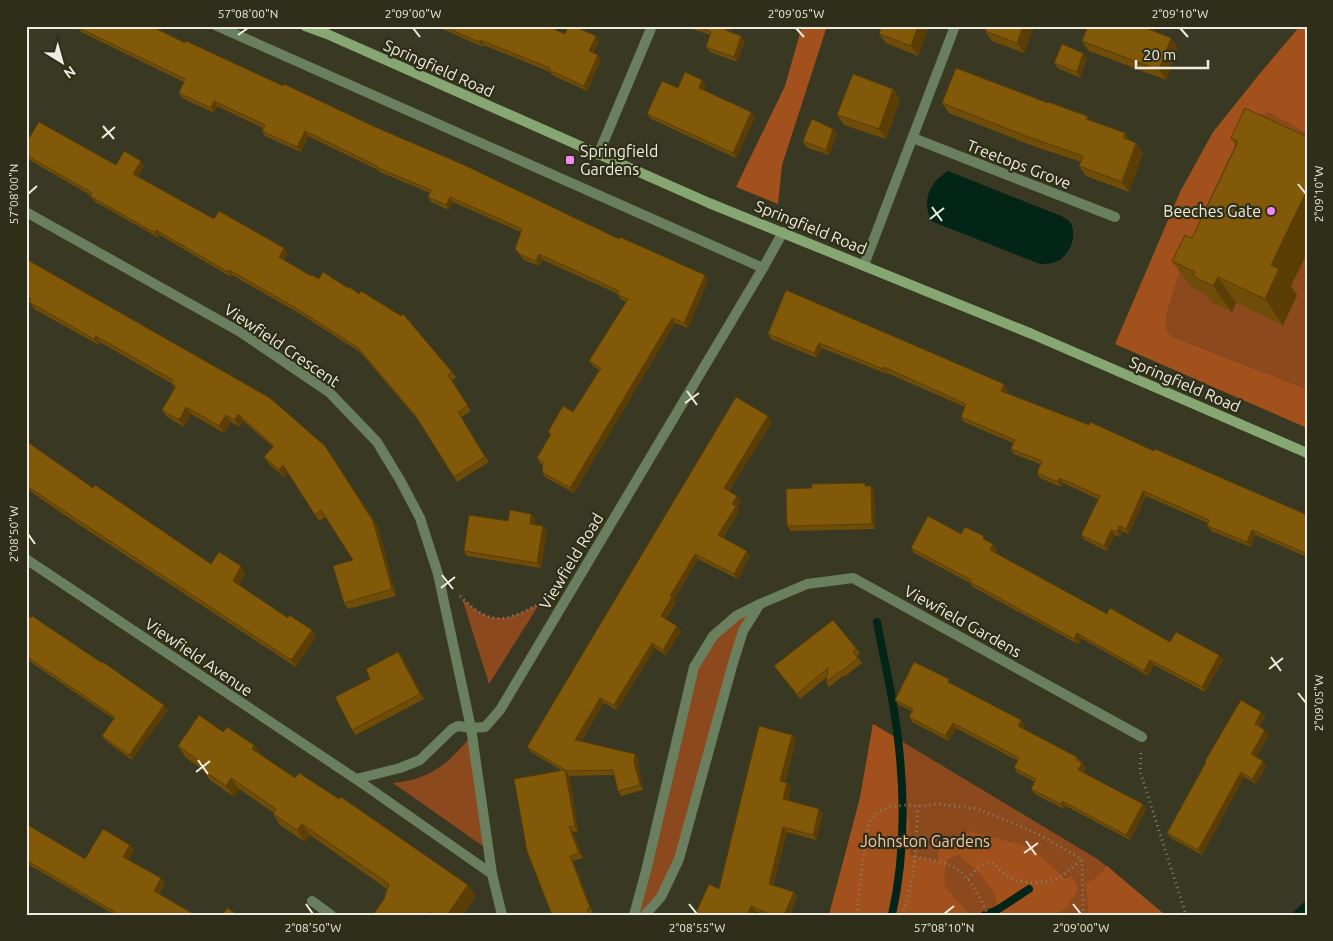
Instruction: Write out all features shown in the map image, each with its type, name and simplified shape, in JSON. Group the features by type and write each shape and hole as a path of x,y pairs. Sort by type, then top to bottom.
{"street":[{"path":"217,26 763,268"},
{"name":"Springfield Road","path":"305,26 327,34 709,203 1032,334 1307,453"},
{"path":"598,155 652,26"},
{"path":"864,265 955,26"},
{"name":"Treetops Grove","path":"913,138 1114,217"},
{"name":"Viewfield Crescent","path":"26,212 242,334 329,392 377,442 420,518 438,574 471,728"},
{"name":"Viewfield Road","path":"471,728 485,726 500,710 763,268 782,232"},
{"name":"Viewfield Avenue","path":"26,559 356,779 492,874"},
{"name":"Viewfield Gardens","path":"634,915 694,667 713,636 736,616 807,584 853,578 1142,737"},
{"path":"645,915 661,897 679,859 735,655 743,631 760,604"},
{"path":"356,779 400,768 420,760 452,729 458,726 471,728 492,874 502,915"},
{"path":"312,901 331,915"}],"path":[{"path":"438,574 474,610 490,617 509,618 523,613 548,599"},
{"path":"1142,737 1140,772 1186,915"},
{"path":"862,915 858,913 863,856 869,822 878,812 898,806 936,804 973,808 996,816 1057,844 1082,859"},
{"path":"901,915 910,893 918,806"},
{"path":"914,856 951,866 968,879 985,906 988,915"},
{"path":"968,879 983,864 991,863 1004,874 1018,880 1033,883 1045,882 1060,877 1082,859"},
{"path":"1082,859 1084,915"}],"green space":[{"path":"1270,113 1307,134 1307,389 1167,333 1166,317 1182,264 1207,205 1246,122 1256,115"},
{"path":"462,598 482,613 490,617 499,618 518,614 540,603 489,684"},
{"path":"760,604 743,631 679,859 645,915 634,915 694,667 713,636"},
{"name":"Johnston Gardens","path":"873,724 1099,860 1165,915 829,915 860,798"},
{"path":"470,737 490,851 393,783 417,778 437,769 446,763"}],"shaded area":[{"path":"802,26 827,26 782,165 778,204 736,187 785,86"},
{"path":"1300,26 1307,26 1307,134 1270,113 1256,115 1246,122 1182,264 1166,317 1167,332 1173,337 1307,389 1307,428 1115,344 1180,192 1213,132"},
{"path":"948,171 1067,219 1072,226 1073,236 1071,246 1066,255 1057,261 1040,264 931,221 927,206 929,193 936,181"},
{"path":"873,724 898,739 903,809 909,819 910,855 938,862 939,848 970,831 1032,848 1065,879 1072,876 1078,889 1067,907 1055,915 997,915 997,902 991,888 959,855 948,859 944,874 945,887 970,915 829,915 860,798"},
{"path":"1107,866 1165,915 1088,915 1085,883 1097,878"}],"building":[{"path":"78,26 151,26 185,43 186,41 283,86 284,84 375,127 464,165 619,239 620,237 705,275 684,323 672,318 570,488 542,472 543,462 537,458 551,434 548,432 563,406 573,412 601,368 589,361 628,299 618,295 619,291 539,254 536,261 521,255 515,249 522,229 450,197 446,205 428,197 431,190 376,167 305,131 297,147 262,131 265,125 214,101 211,108 179,93 185,79"},
{"path":"443,26 547,26 565,34 568,26 574,26 596,36 589,51 598,55 584,86 549,70 550,68 480,40 479,42"},
{"path":"695,26 727,26 725,30 741,36 734,57 706,47 711,32"},
{"path":"882,26 918,26 911,46 879,34"},
{"path":"987,26 1023,26 1017,43 985,31"},
{"path":"1088,26 1141,26 1171,38 1159,70 1082,41"},
{"path":"1062,44 1083,53 1077,72 1054,63"},
{"path":"956,68 1087,116 1086,119 1125,133 1124,138 1136,143 1122,182 1079,166 1083,156 942,103"},
{"path":"685,72 702,80 699,88 751,112 733,153 647,114 662,81 678,88"},
{"path":"853,74 893,89 879,129 837,115"},
{"name":"Beeches Gate","path":"1245,108 1307,137 1307,190 1271,265 1279,269 1265,299 1218,277 1213,286 1193,276 1195,272 1172,261 1185,235 1192,238 1238,142 1231,138"},
{"path":"812,119 833,129 826,150 803,141"},
{"path":"39,122 116,165 124,151 141,161 133,174 214,219 219,211 284,248 279,257 311,276 319,279 323,272 359,294 361,291 401,316 403,314 452,372 448,375 468,406 458,412 485,457 454,477 415,415 357,347 294,307 229,270 228,272 156,230 155,233 90,196 92,193 26,155 26,143"},
{"path":"26,259 270,398 325,446 373,521 392,589 344,603 333,566 353,560 321,510 315,515 283,465 279,470 264,457 274,446 238,414 235,420 226,415 219,426 186,407 179,420 162,410 176,386 171,383 173,380 96,336 94,339 29,302 31,299 26,296"},
{"path":"786,290 1004,384 1001,391 1089,425 1090,422 1307,515 1307,554 1252,530 1247,542 1207,526 1209,520 1143,491 1126,529 1119,526 1117,532 1111,530 1104,546 1081,535 1100,496 1059,478 1058,482 1037,473 1042,461 1011,449 1015,440 961,417 966,404 884,367 883,369 819,343 814,353 768,334"},
{"path":"736,397 768,416 724,488 737,496 732,504 736,506 718,535 747,551 734,574 695,554 670,596 672,597 661,616 677,626 663,650 652,643 614,705 600,698 575,740 635,754 634,762 640,785 618,791 613,770 567,771 527,747"},
{"path":"26,441 93,488 95,485 211,564 219,552 241,566 233,581 288,618 289,615 312,630 291,660 26,485"},
{"path":"865,483 865,486 871,486 872,524 787,526 786,489 812,488 812,484"},
{"path":"510,510 531,514 530,524 543,526 537,563 464,551 469,515 508,521"},
{"path":"928,516 961,534 965,527 984,536 983,539 993,544 990,550 1107,614 1110,608 1170,642 1176,632 1219,655 1202,687 1150,660 1144,671 1077,633 1074,639 911,548"},
{"path":"26,614 103,662 164,705 129,755 102,736 115,717 26,656"},
{"path":"833,620 856,648 853,651 858,658 826,682 828,668 797,694 774,666"},
{"path":"398,652 420,694 352,730 335,697 370,679 366,669"},
{"path":"914,662 949,679 948,682 1021,720 1018,726 1077,757 1076,760 1082,763 1078,770 1143,804 1126,835 1062,801 1061,804 1031,789 1036,779 1014,768 1019,758 953,723 945,736 909,717 913,709 895,700"},
{"path":"1241,700 1261,712 1255,724 1265,730 1251,754 1263,761 1252,779 1241,772 1198,850 1167,833 1205,761"},
{"path":"199,715 223,732 227,727 254,745 252,749 295,778 299,773 339,799 341,797 468,885 447,915 434,915 429,912 427,915 373,915 384,899 389,884 302,824 297,830 273,814 276,809 231,778 226,786 202,769 205,765 178,746"},
{"path":"759,726 792,735 780,781 787,783 783,799 819,809 813,835 783,827 769,884 794,892 784,915 772,915 751,906 747,915 695,915 709,884 719,889"},
{"path":"565,770 575,826 569,827 579,853 570,856 590,908 587,909 589,915 552,915 527,851 514,779"},
{"path":"26,824 85,859 103,829 130,845 123,857 161,878 154,891 195,915 120,915 26,860"},
{"path":"227,908 238,915 223,915"}],"waterway":[{"path":"877,622 894,710 902,783 901,849 892,915"},
{"path":"985,915 997,910 1029,889"},
{"path":"1296,915 1307,905"}],"place":[{"name":"Springfield Gardens","path":"570,160"},
{"name":"Beeches Gate","path":"1271,211"}]}
